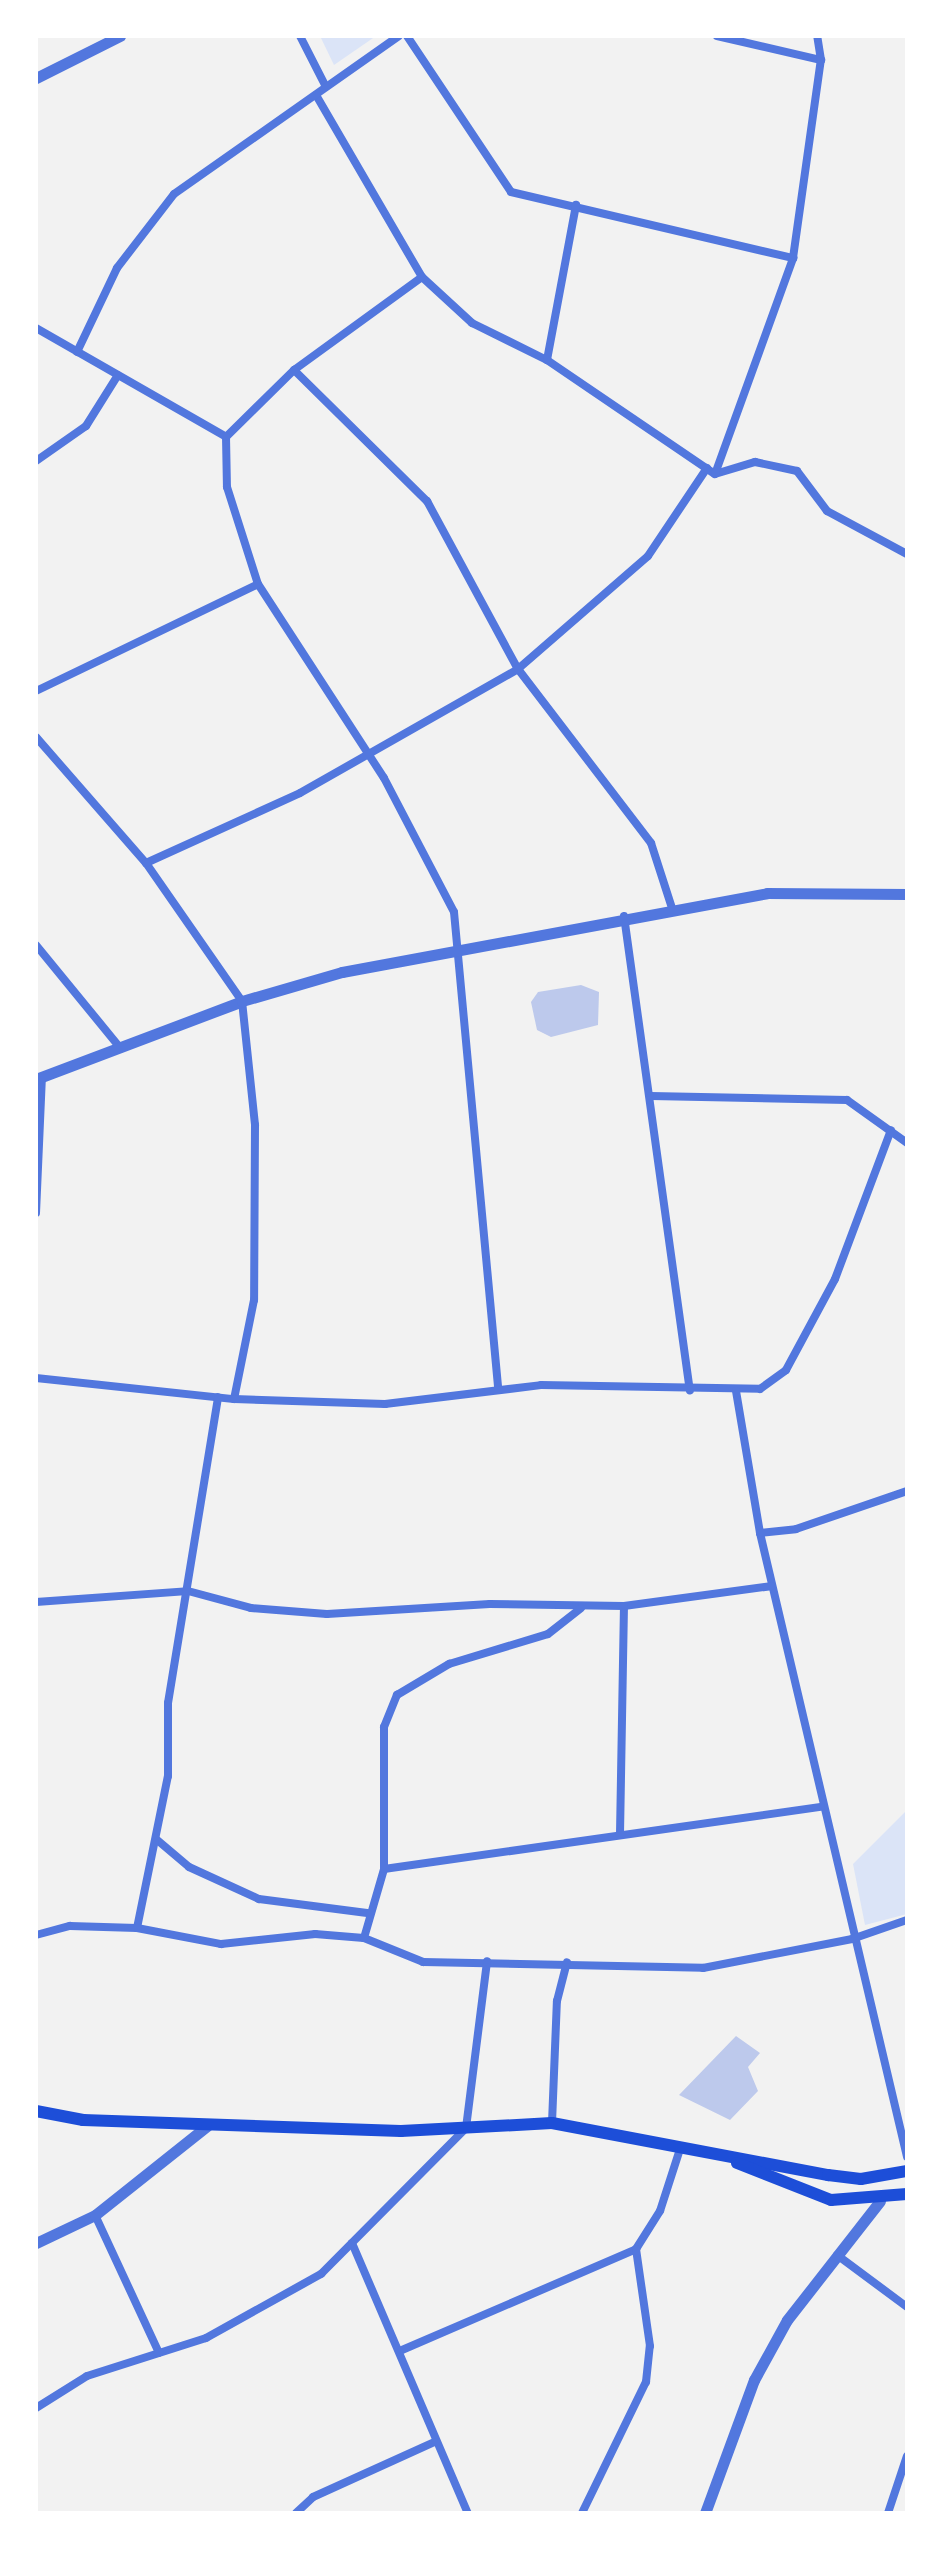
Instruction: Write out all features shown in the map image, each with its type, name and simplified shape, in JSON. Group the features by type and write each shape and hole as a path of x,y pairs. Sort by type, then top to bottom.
{"main road":[{"path":"36,2111 83,2120 208,2125 466,2128 552,2123 861,2179 902,2173"},
{"path":"712,2152 831,2200 880,2201 907,2194"},
{"path":"880,2201 902,2173"}],"street":[{"path":"36,78 120,36"},
{"path":"300,36 326,87"},
{"path":"77,352 117,268 174,194 399,36"},
{"path":"407,36 511,192 793,258"},
{"path":"717,36 821,60"},
{"path":"715,474 793,258 821,60 817,36"},
{"path":"316,95 422,277 472,323 547,360 715,474"},
{"path":"547,360 576,205"},
{"path":"226,437 294,370 422,277"},
{"path":"36,328 226,437"},
{"path":"294,370 427,501 518,669 651,843 672,908"},
{"path":"36,461 86,426 118,375"},
{"path":"226,437 236,528 258,584 368,753 454,912 453,949 498,1389"},
{"path":"715,474 755,462 797,471 827,511 907,554"},
{"path":"146,863 300,793 518,669 648,556 707,468"},
{"path":"36,691 258,584"},
{"path":"38,743 146,863 242,1001 255,1125 254,1300 234,1399"},
{"path":"36,1213 39,1078 242,1001 453,949 672,908 767,893 906,896"},
{"path":"624,916 690,1390"},
{"path":"36,945 121,1049"},
{"path":"651,1096 825,1096 847,1100 907,1143"},
{"path":"36,1378 234,1399 385,1404 498,1389 760,1389 786,1370 835,1279 891,1130"},
{"path":"736,1391 771,1586 852,1939 907,2157"},
{"path":"137,1928 156,1839 188,1591 218,1397"},
{"path":"760,1533 796,1529 907,1491"},
{"path":"36,1602 188,1591 251,1608 327,1614 490,1604 581,1608 624,1606 771,1586"},
{"path":"620,1834 624,1606"},
{"path":"364,1938 367,1913 384,1869 384,1727 397,1695 449,1664 548,1634 581,1608"},
{"path":"384,1869 821,1807"},
{"path":"156,1839 189,1867 259,1899 367,1913"},
{"path":"36,1935 70,1926 137,1928 221,1944 315,1934 364,1938 423,1962 567,1962 703,1968 852,1939 907,1920"},
{"path":"36,2408 87,2376 206,2338 321,2274 466,2128 487,1961"},
{"path":"552,2123 557,2001 567,1962"},
{"path":"36,2243 95,2215 208,2125"},
{"path":"402,2350 636,2249 660,2211 681,2146"},
{"path":"705,2513 754,2380 787,2320 880,2201"},
{"path":"95,2215 159,2353"},
{"path":"352,2243 402,2350 434,2442 468,2513"},
{"path":"582,2513 646,2382 650,2346 636,2249"},
{"path":"837,2255 907,2307"},
{"path":"296,2513 313,2497 434,2442"},
{"path":"888,2513 896,2479 907,2456"},
{"path":"896,2479 907,2482"}],"shaded area":[{"path":"320,36 376,36 334,65"},
{"path":"907,1810 907,1914 865,1925 853,1864"}],"building":[{"path":"581,985 599,992 598,1025 551,1037 537,1030 531,1002 538,992"},
{"path":"736,2036 760,2053 748,2067 758,2091 730,2120 679,2095"}]}
